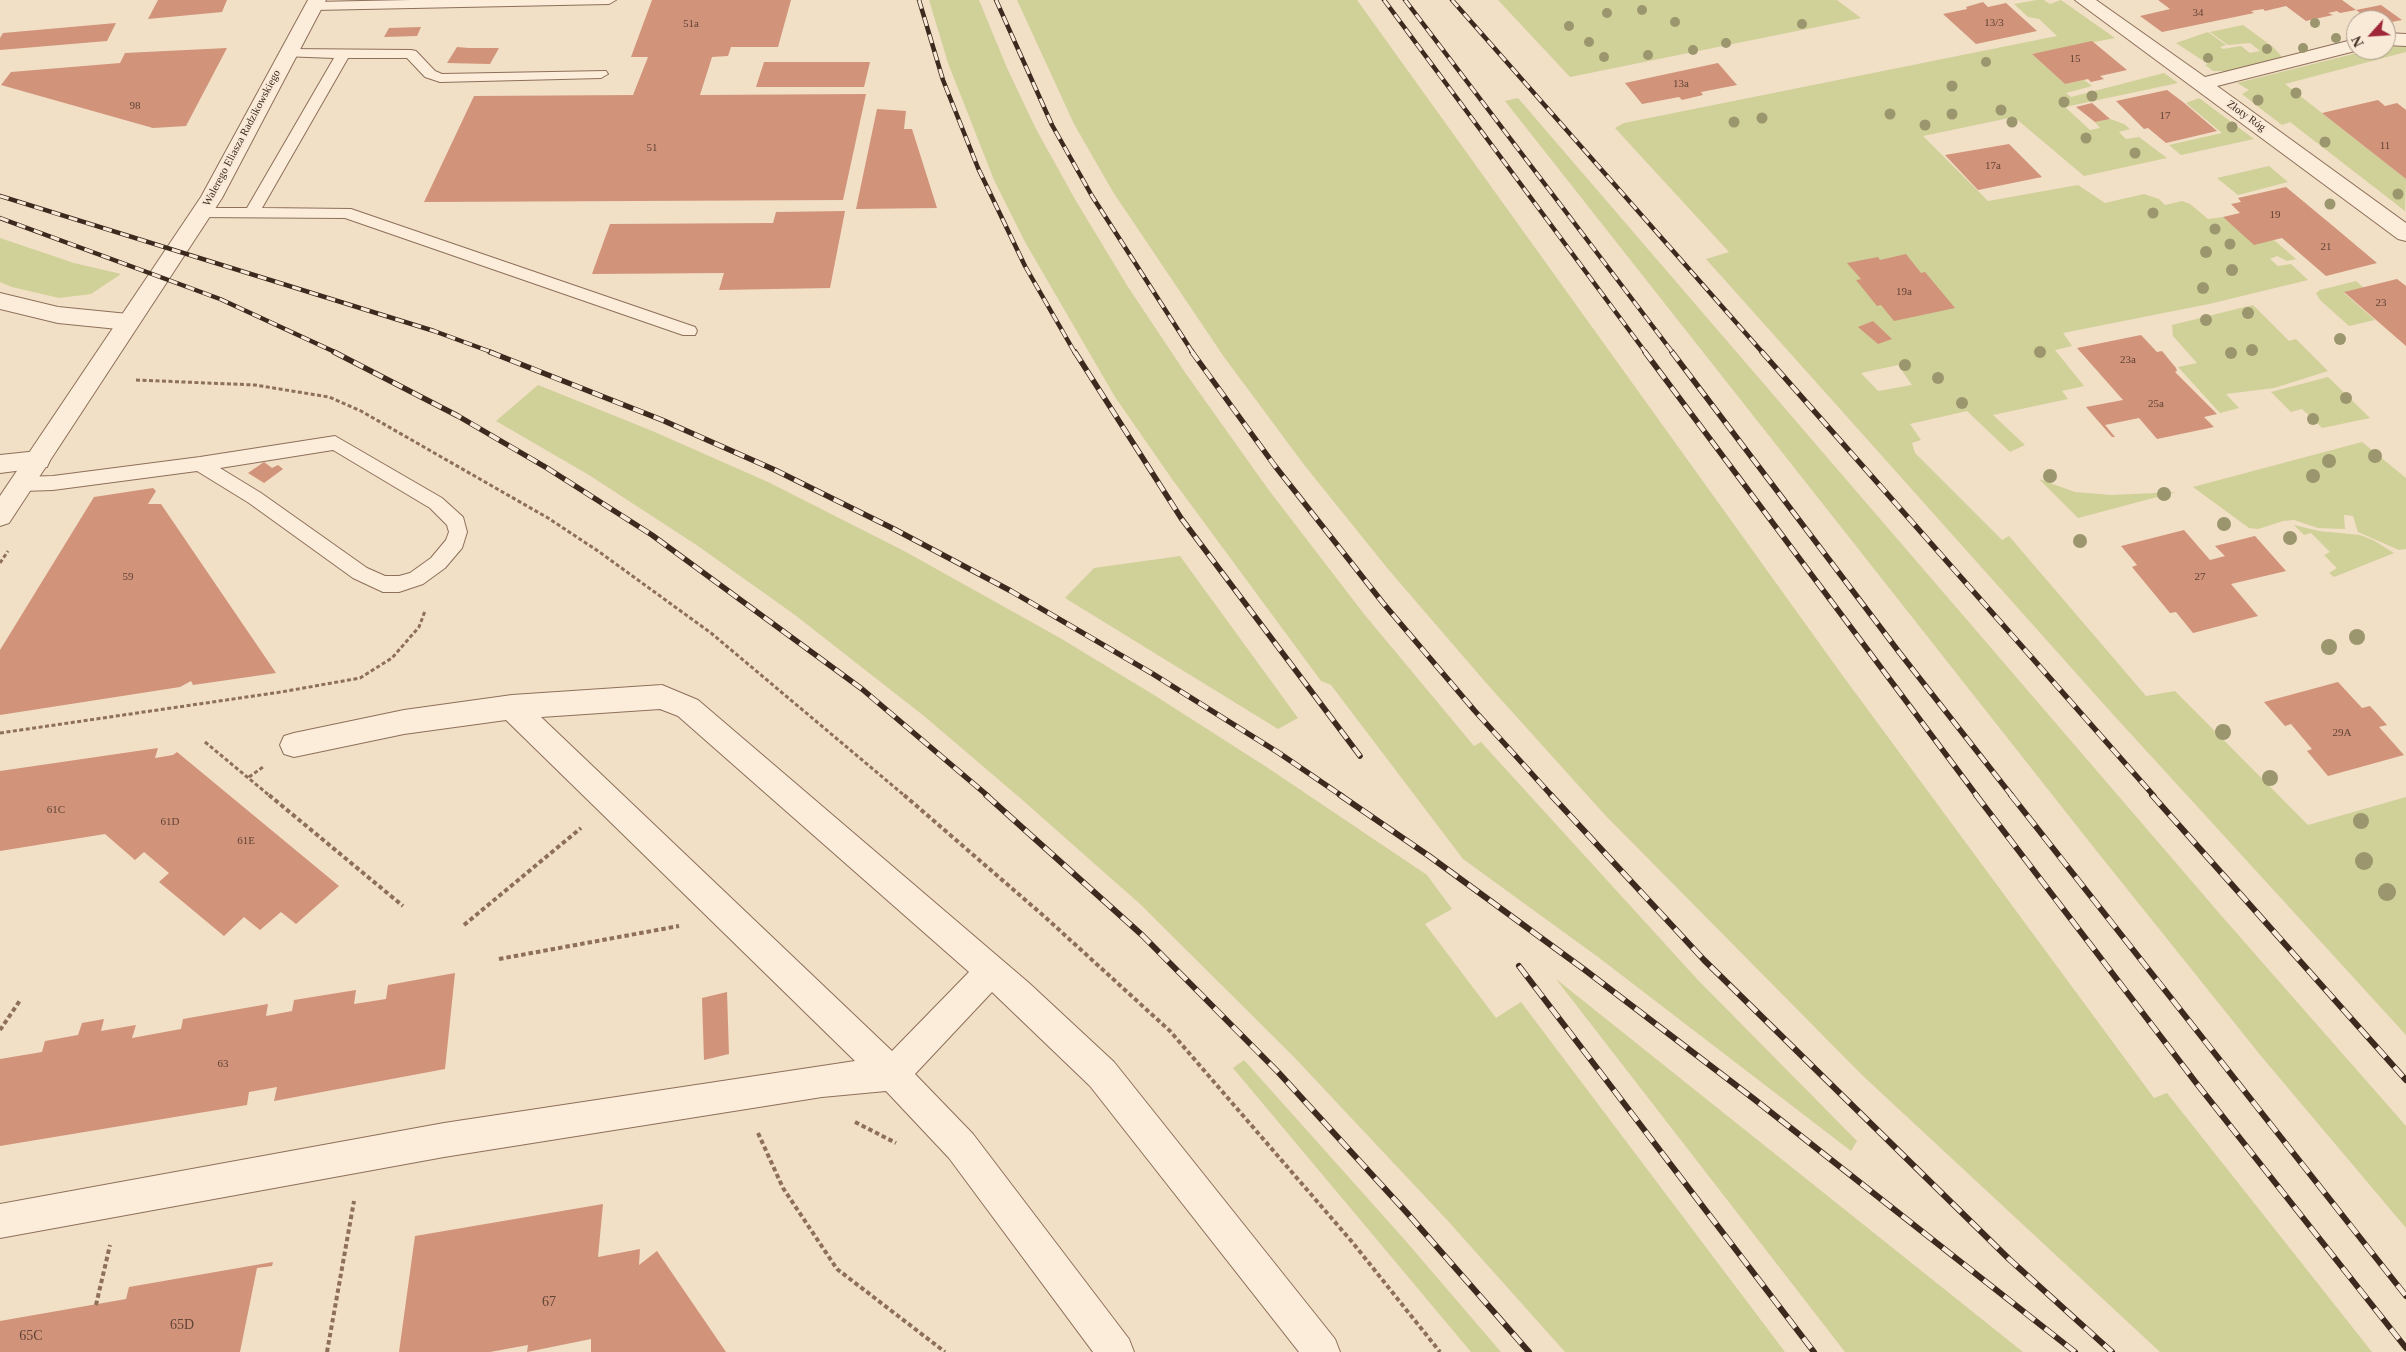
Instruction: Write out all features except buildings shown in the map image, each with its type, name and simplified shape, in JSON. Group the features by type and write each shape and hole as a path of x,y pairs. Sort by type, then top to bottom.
{"street":[{"name":"Złoty Róg","path":"2084,0 2406,234"},
{"name":"Walerego Eliasza Radzikowskiego","path":"0,516 202,212 235,155 286,53 315,3"},
{"path":"2202,84 2346,48"},
{"path":"0,301 58,315 128,322"},
{"path":"0,464 38,460"},
{"path":"294,745 404,722 512,707 662,697 688,708 991,971 1102,1074 1322,1352"},
{"path":"512,707 892,1074 961,1146 1116,1352"},
{"path":"0,1220 454,1139 822,1081 892,1074 991,971"}],"lane":[{"path":"315,3 609,0"},
{"path":"286,53 411,54 430,74 440,78 601,74"},
{"path":"252,212 343,54"},
{"path":"202,212 346,213 688,331"},
{"path":"22,484 52,483 200,464 335,443 436,503 456,522 458,532 455,543 416,579 399,584 383,584 360,573 255,498 200,464"}],"path":[{"path":"150,381 228,383 330,397 353,408 548,518 598,551 711,633 876,771 1045,917 1170,1031 1352,1243 1440,1352"},
{"path":"0,733 281,692 360,678 392,658 419,627 436,583 430,568"},
{"path":"205,742 403,906"},
{"path":"464,925 610,803"},
{"path":"498,960 729,917"},
{"path":"0,1030 21,999"},
{"path":"756,1128 783,1188 837,1270 945,1352"},
{"path":"327,1352 356,1196"},
{"path":"96,1305 112,1238"}],"green space":[{"path":"929,0 979,0 1007,68 1036,129 1076,201 1128,287 1184,371 1268,489 1364,614 1474,746 1481,742 1697,979 1857,1141 1851,1151 1598,957 1463,859 1331,685 1321,681 1172,479 1115,397 1025,242 994,180 948,63"},
{"path":"1017,0 1357,0 1840,672 2154,1098 2167,1093 2372,1352 2160,1352 1862,1075 1605,815 1487,684 1388,569 1305,466 1224,357 1113,192 1074,124"},
{"path":"1498,0 1837,0 1861,18 1570,77"},
{"path":"2044,0 2050,4 2061,0 2115,38 2032,54 2065,84 2084,80 2092,86 2066,93 2071,97 2164,73 2178,83 2065,107 2090,130 2100,128 2095,122 2110,119 2124,124 2130,129 2119,132 2126,139 2139,137 2167,158 2084,176 2014,117 1923,136 1988,201 2078,185 2105,203 2144,194 2159,199 2165,205 2182,201 2190,204 2208,219 2223,217 2254,244 2274,240 2296,259 2287,261 2277,256 2270,259 2278,266 2291,264 2308,280 2209,304 2063,333 2072,346 2055,350 2084,386 2062,391 2068,399 1993,415 2025,445 2010,452 1967,411 1910,424 1921,440 1912,443 1915,453 2002,540 2009,536 2146,696 2175,691 2308,825 2406,797 2406,1035 2109,710 1706,259 1729,252 1615,128 1624,123 2057,36 2039,19 2028,17 2014,4","holes":["1898,365 1912,385 1878,391 1861,373"]},
{"path":"2243,25 2273,47 2282,57 2227,71 2213,71 2205,65 2208,64 2176,43 2208,32 2226,45 2220,47 2223,49 2241,46 2250,53 2260,51 2250,43 2228,45 2210,32"},
{"path":"2396,46 2406,47 2406,52 2396,55"},
{"path":"2346,56 2346,60 2376,60 2285,84 2406,179 2405,211 2290,122 2282,125 2242,94 2249,90 2237,83"},
{"path":"1518,98 2226,921 2406,1126 2406,1228 2261,1056 2095,849 1505,101"},
{"path":"2199,98 2254,139 2181,155 2169,145 2222,133 2186,103"},
{"path":"2269,166 2288,182 2238,195 2217,178"},
{"path":"0,238 74,263 121,274 91,294 59,298 12,287 0,282"},
{"path":"2356,281 2364,288 2344,293 2375,320 2349,326 2320,300 2316,293 2320,290"},
{"path":"2253,305 2289,341 2296,339 2328,371 2274,388 2226,394 2239,408 2220,413 2178,367 2197,363 2173,336 2172,325"},
{"path":"2328,377 2370,418 2322,428 2302,409 2291,412 2271,392"},
{"path":"538,385 650,430 768,482 906,552 1060,638 1154,695 1268,768 1427,875 1452,909 1425,924 1496,1018 1521,1002 1785,1352 1565,1352 1448,1221 1294,1057 1140,904 1019,797 924,716 795,615 698,546 589,475 496,421"},
{"path":"2362,442 2406,478 2406,549 2399,550 2358,532 2353,516 2344,515 2345,529 2318,528 2294,520 2283,521 2258,529 2249,528 2193,487"},
{"path":"2039,479 2075,492 2111,495 2176,492 2078,518"},
{"path":"2294,525 2319,531 2360,535 2373,540 2394,553 2334,577 2329,573 2337,568 2324,555 2330,552 2311,533 2304,535"},
{"path":"1180,556 1298,718 1278,729 1065,598 1094,568"},
{"path":"1556,979 2023,1352 1845,1352"},
{"path":"1244,1060 1404,1239 1501,1352 1471,1352 1233,1068"}],"railway":[{"path":"919,0 943,80 978,168 1025,266 1075,353"},
{"path":"996,0 1052,125 1092,196 1193,353"},
{"path":"1384,0 1646,353"},
{"path":"1405,0 1673,353"},
{"path":"1452,0 1763,353"},
{"path":"0,196 434,331 494,353"},
{"path":"0,218 220,299 337,353"},
{"path":"334,352 458,416 547,468 652,535 862,689 988,796"},
{"path":"490,352 662,420 775,470 894,529 1011,591 1153,674 1279,753 1342,796"},
{"path":"1075,352 1181,518 1360,756"},
{"path":"1192,352 1275,466 1383,603 1474,710 1552,796"},
{"path":"1645,352 1977,796"},
{"path":"1672,352 1899,652 2012,796"},
{"path":"1762,352 2154,796"},
{"path":"986,795 1142,935 1278,1072 1408,1214 1529,1352"},
{"path":"1340,795 1429,856 1585,970 1754,1099 2075,1352"},
{"path":"1551,795 1704,960 2009,1259 2112,1352"},
{"path":"1976,795 2197,1084 2406,1348"},
{"path":"2011,795 2406,1296"},
{"path":"2152,795 2406,1080"},
{"path":"1519,966 1814,1352"}]}
